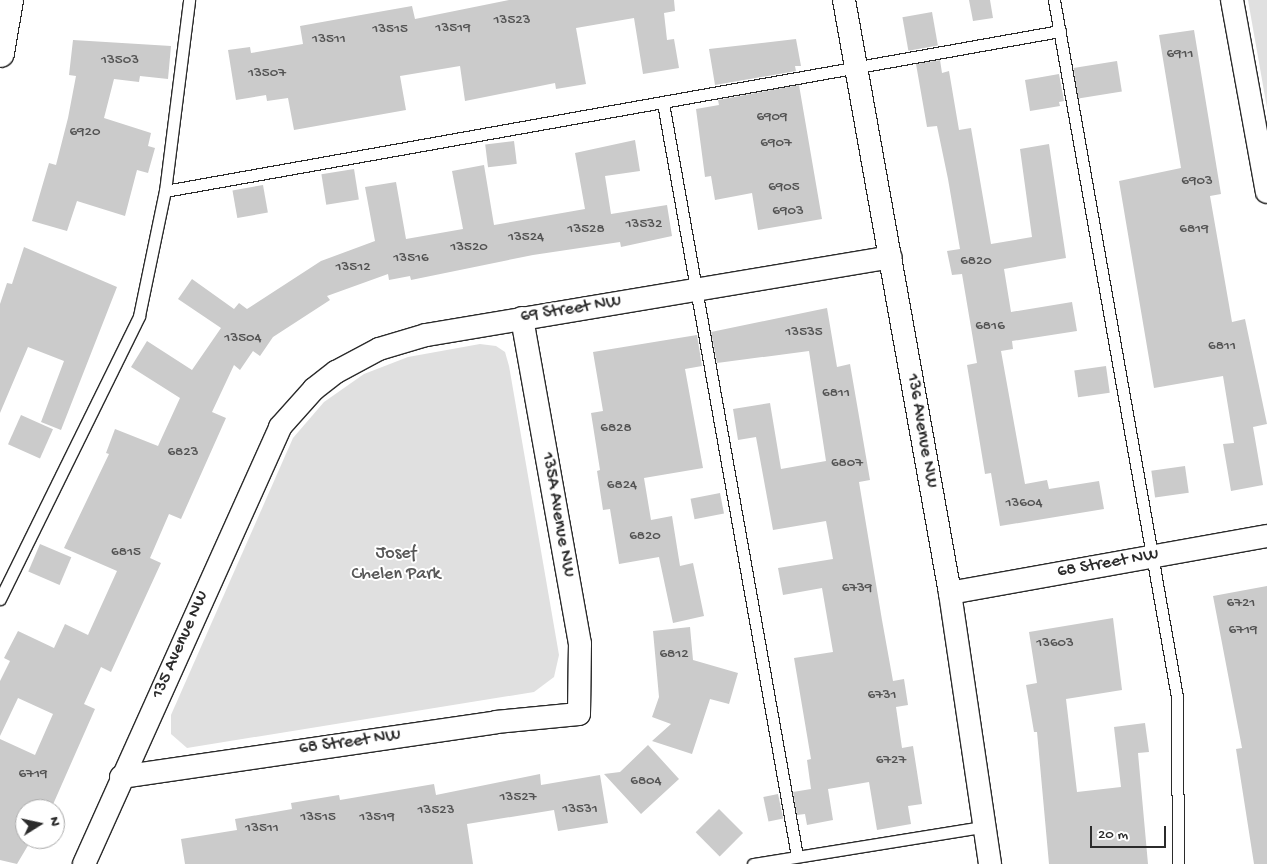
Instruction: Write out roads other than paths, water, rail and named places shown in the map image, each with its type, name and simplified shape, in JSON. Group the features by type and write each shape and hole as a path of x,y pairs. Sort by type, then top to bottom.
{"street":[{"path":"0,53 9,0"},
{"name":"136 Avenue NW","path":"844,0 950,593 988,826 990,864"},
{"path":"1232,0 1267,192"},
{"name":"69 Street NW","path":"280,427 314,389 379,349 426,335 890,257"},
{"name":"135A Avenue NW","path":"522,318 580,644 579,714"},
{"name":"135 Avenue NW","path":"84,864 121,777 280,427"},
{"name":"68 Street NW","path":"950,593 1267,536"},
{"name":"68 Street NW","path":"121,777 496,722 579,714"}],"lane":[{"path":"0,599 139,316 165,191 188,0"},
{"path":"1054,0 1154,556 1177,697 1178,864"},
{"path":"165,191 857,70 1060,30"},
{"path":"663,103 797,856"},
{"path":"752,864 988,826"}],"park label":[{"name":"Josef Chelen Park","path":"396,565"}]}
